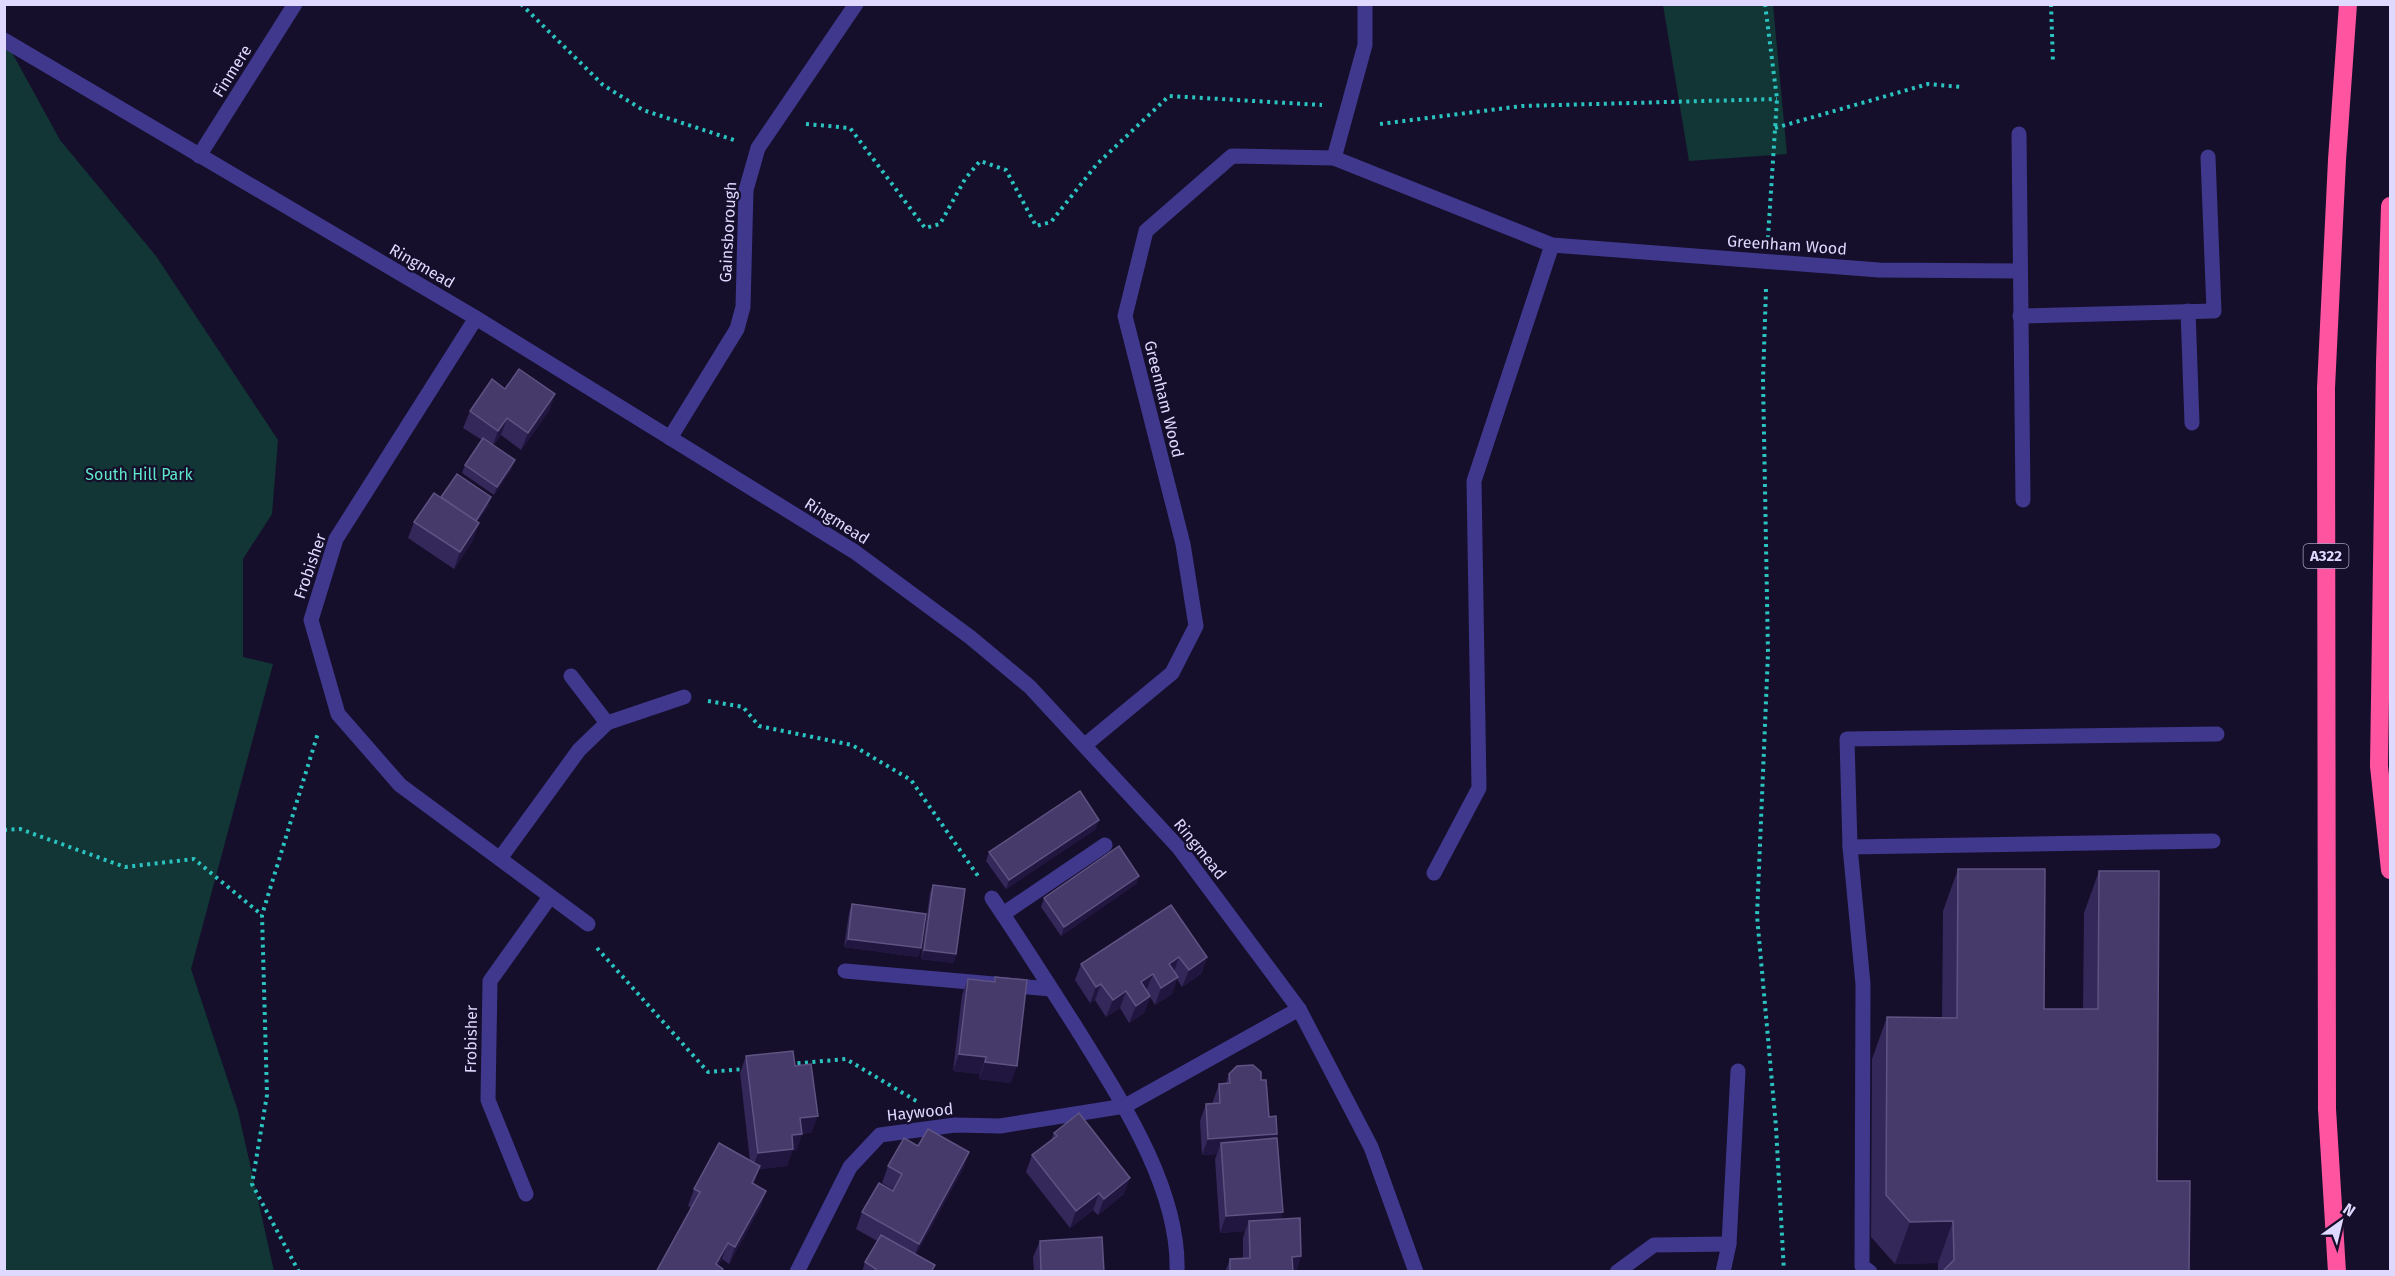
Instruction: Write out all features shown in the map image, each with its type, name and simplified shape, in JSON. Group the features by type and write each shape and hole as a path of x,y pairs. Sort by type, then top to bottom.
{"highway":[{"name":"A322","path":"2337,1272 2327,1108 2326,388 2337,160 2348,4"},
{"path":"2391,206 2385,375 2379,766 2391,870"}],"street":[{"name":"Finmere","path":"199,156 295,4"},
{"name":"Gainsborough","path":"670,438 737,329 743,307 746,190 758,148 856,4"},
{"path":"1334,158 1365,45 1365,4"},
{"name":"Ringmead","path":"4,40 476,318 865,559 970,637 1030,687 1179,848 1299,1009 1371,1147 1416,1272"},
{"path":"2019,134 2023,500"},
{"name":"Greenham Wood","path":"1085,745 1172,673 1196,626 1183,544 1125,316 1146,231 1232,156 1334,158 1552,245 1879,270 2020,272"},
{"path":"2020,316 2214,311 2208,157"},
{"path":"1434,873 1479,788 1474,481 1552,245"},
{"path":"2188,311 2192,423"},
{"name":"Frobisher","path":"476,318 336,539 311,620 338,714 400,785 501,857 588,924"},
{"path":"571,676 607,723"},
{"path":"501,857 579,750 607,723 684,696"},
{"path":"1870,1272 1862,1266 1863,984 1850,847 1847,739 2217,734"},
{"path":"1850,847 2213,841"},
{"path":"1004,914 1105,845"},
{"name":"Frobisher","path":"526,1194 488,1100 490,981 550,897"},
{"path":"992,898 1125,1106 1156,1173 1178,1248 1177,1272"},
{"path":"845,971 1051,989"},
{"name":"Haywood","path":"798,1272 850,1167 880,1135 955,1125 1000,1126 1125,1106 1299,1009"},
{"path":"1723,1272 1729,1244 1738,1071"},
{"path":"1617,1272 1654,1245 1729,1244"}],"path":[{"path":"520,4 603,85 643,110 758,148"},
{"path":"1765,4 1777,99 1768,240"},
{"path":"2050,4 2053,63"},
{"path":"1775,128 1928,84 1961,87"},
{"path":"777,121 850,128 925,228 940,224 965,179 980,161 1006,170 1036,226 1051,222 1097,164 1169,96 1329,106"},
{"path":"1380,124 1522,106 1777,99"},
{"path":"1766,285 1763,379 1768,653 1757,916 1776,1127 1784,1272"},
{"path":"684,696 743,707 759,726 852,745 911,780 992,898"},
{"path":"299,1272 252,1184 267,1095 262,915 318,731"},
{"path":"4,830 20,829 125,867 194,859 262,915"},
{"path":"588,924 590,940 708,1072 754,1068"},
{"path":"788,1065 846,1059 955,1125"},
{"path":"4,1070 4,1090"}],"green space":[{"path":"1663,5 1773,5 1787,154 1689,161"},
{"name":"South Hill Park","path":"4,38 60,140 156,256 278,440 272,514 243,559 243,657 273,664 191,969 238,1111 274,1271 5,1271"}],"building":[{"path":"519,369 555,394 528,433 507,418 498,431 470,411 492,379 505,389"},
{"path":"483,438 515,460 497,487 465,465"},
{"path":"457,474 491,497 476,521 441,497"},
{"path":"434,493 479,523 460,552 414,522"},
{"path":"1080,791 1099,820 1009,880 989,852"},
{"path":"1119,846 1139,876 1064,927 1044,898"},
{"path":"1958,869 2045,869 2044,1009 2098,1009 2099,871 2159,871 2157,1181 2190,1181 2189,1272 1942,1272 1954,1260 1953,1221 1910,1222 1886,1195 1887,1017 1957,1018"},
{"path":"933,885 965,889 956,954 924,950"},
{"path":"852,904 926,914 921,948 848,939"},
{"path":"1171,905 1207,957 1189,970 1179,957 1169,964 1178,977 1161,988 1153,974 1141,982 1150,996 1136,1006 1126,991 1113,1000 1101,984 1096,987 1081,964"},
{"path":"995,977 1027,980 1017,1066 985,1062 986,1057 959,1054 968,979 995,982"},
{"path":"793,1051 795,1066 811,1064 818,1116 800,1118 802,1134 792,1135 793,1149 758,1153 746,1056"},
{"path":"1253,1065 1261,1072 1261,1080 1266,1080 1269,1117 1276,1116 1277,1134 1208,1139 1206,1104 1220,1103 1219,1084 1230,1083 1229,1074 1237,1066"},
{"path":"1079,1113 1130,1178 1104,1199 1099,1193 1076,1211 1032,1155 1057,1136 1054,1133"},
{"path":"928,1129 969,1152 919,1244 862,1212 879,1183 893,1191 902,1174 888,1166 904,1138 918,1146"},
{"path":"1277,1138 1283,1212 1226,1216 1221,1143"},
{"path":"719,1143 760,1166 752,1183 766,1191 735,1247 728,1243 716,1264 723,1269 722,1272 656,1272 700,1192 694,1189"},
{"path":"1300,1218 1301,1256 1292,1257 1293,1272 1230,1272 1230,1259 1250,1258 1249,1221"},
{"path":"881,1235 935,1265 931,1272 875,1272 876,1269 865,1262"},
{"path":"1102,1237 1104,1272 1041,1272 1040,1241"}]}
